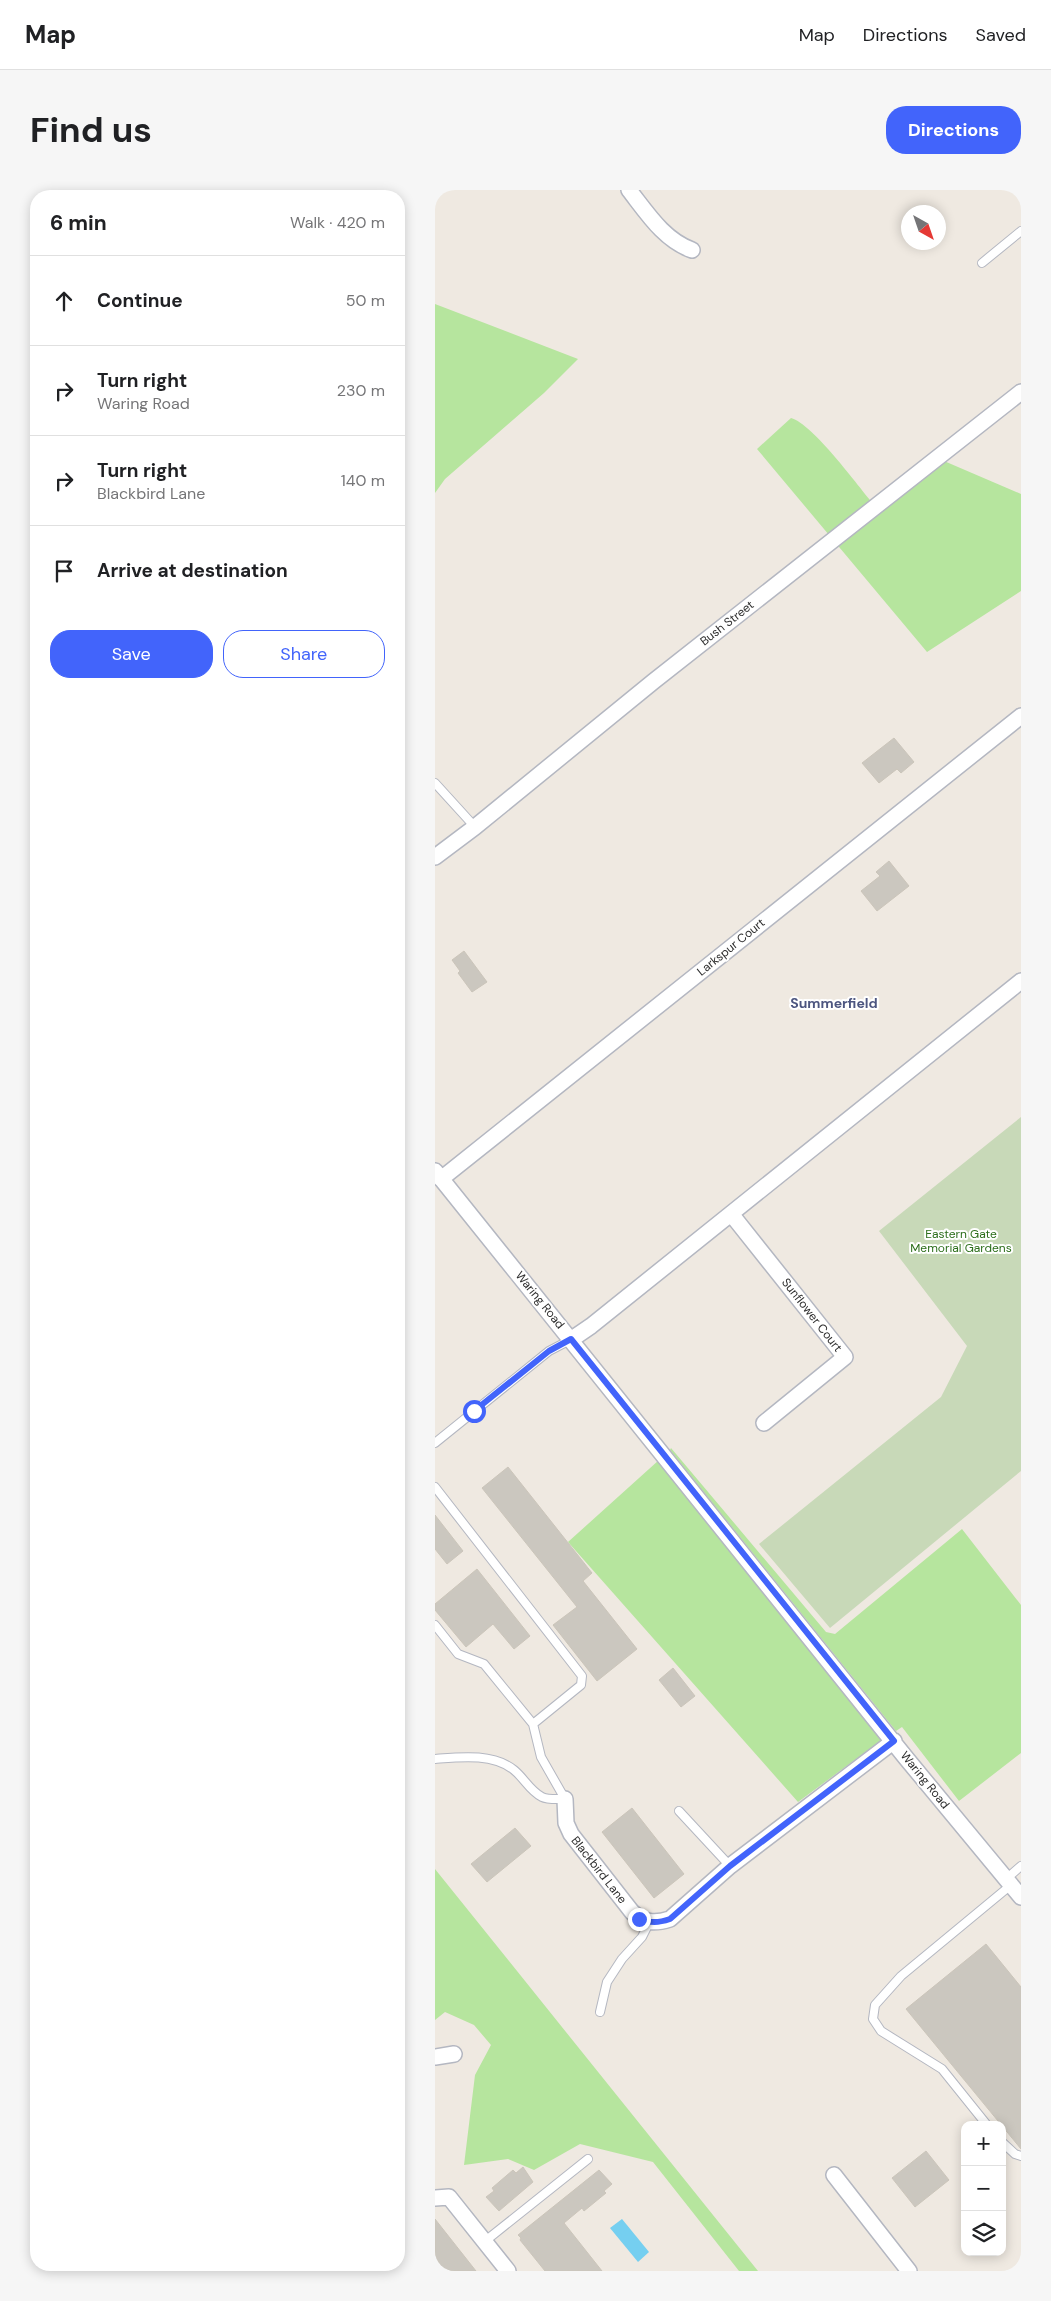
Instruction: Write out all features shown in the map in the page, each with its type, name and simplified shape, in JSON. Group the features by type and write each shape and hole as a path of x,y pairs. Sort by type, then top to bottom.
{"street":[{"path":"629,190 669,238 680,246 692,250"},
{"name":"Bush Street","path":"435,857 475,827 654,680 1021,392"},
{"name":"Larkspur Court","path":"438,1175 1021,716"},
{"path":"571,1339 591,1326 732,1215 1021,981"},
{"name":"Waring Road","path":"438,1175 1021,1897"},
{"name":"Sunflower Court","path":"732,1215 845,1357 764,1423"},
{"path":"649,1923 670,1919 730,1866 894,1741"},
{"name":"Blackbird Lane","path":"565,1799 566,1822 571,1834 631,1912 639,1919 649,1923"},
{"path":"435,2057 454,2054"},
{"path":"834,2175 909,2271"},
{"path":"435,2198 449,2197 508,2271"}],"lane":[{"path":"982,262 1021,231"},
{"path":"435,783 475,827"},
{"path":"435,1443 549,1351 571,1339"},
{"path":"435,1487 582,1676 581,1685 533,1724"},
{"path":"435,1625 458,1654 484,1664 533,1724 541,1757 565,1799"},
{"path":"435,1759 472,1757 499,1762 513,1770 543,1798 565,1799"},
{"path":"679,1811 730,1866"},
{"path":"984,2121 942,2069 881,2031 873,2019 875,2005 901,1976 1009,1882 1021,1866"},
{"path":"601,2012 607,1982 622,1959 643,1937 649,1923"},
{"path":"1006,2146 1015,2154 1021,2156"},
{"path":"484,2242 588,2159"}],"green space":[{"path":"435,304 578,359 544,393 445,479 435,493"},
{"path":"791,418 811,431 823,443 875,506 937,458 1021,494 1021,591 927,652 757,449"},
{"name":"Eastern Gate Memorial Gardens","path":"1021,1117 1021,1471 830,1628 759,1544 941,1397 967,1346 879,1231"},
{"path":"671,1448 826,1632 835,1634 962,1529 1021,1605 1021,1753 959,1801 902,1727 896,1731 670,1450"},
{"path":"659,1460 883,1739 798,1802 568,1542"},
{"path":"435,1869 758,2271 739,2271 653,2162 580,2144 534,2170 508,2159 464,2165 475,2075 491,2045 474,2025 445,2012 435,2020"}],"water":[{"path":"622,2219 649,2252 638,2262 610,2228"}],"building":[{"path":"894,738 914,762 901,773 897,769 879,783 862,763"},
{"path":"889,861 909,886 877,911 861,891 880,876 876,872"},
{"path":"464,951 487,982 472,992 458,973 460,971 452,960"},
{"path":"508,1467 592,1573 583,1581 637,1649 597,1681 553,1625 577,1607 482,1488"},
{"path":"435,1515 463,1551 447,1564 435,1549"},
{"path":"477,1569 530,1636 514,1649 493,1624 466,1647 435,1610 435,1604"},
{"path":"673,1668 695,1696 681,1707 659,1680"},
{"path":"632,1808 684,1874 654,1898 602,1832"},
{"path":"515,1828 531,1846 487,1882 471,1864"},
{"path":"986,1944 1021,1987 1021,2149 1006,2131 1006,2121 998,2121 906,2009"},
{"path":"926,2151 949,2180 915,2207 892,2178"},
{"path":"523,2167 533,2182 499,2211 486,2197 494,2191 492,2188 513,2170 516,2173"},
{"path":"599,2170 612,2184 604,2191 606,2193 584,2211 582,2208 564,2223 602,2271 545,2271 518,2235"},
{"path":"435,2219 476,2271 435,2271"}],"district":[{"name":"Summerfield","path":"834,1003"}],"route":[{"path":"474,1411 549,1351 571,1339 894,1741 730,1866 670,1919 649,1923 639,1919"}]}
